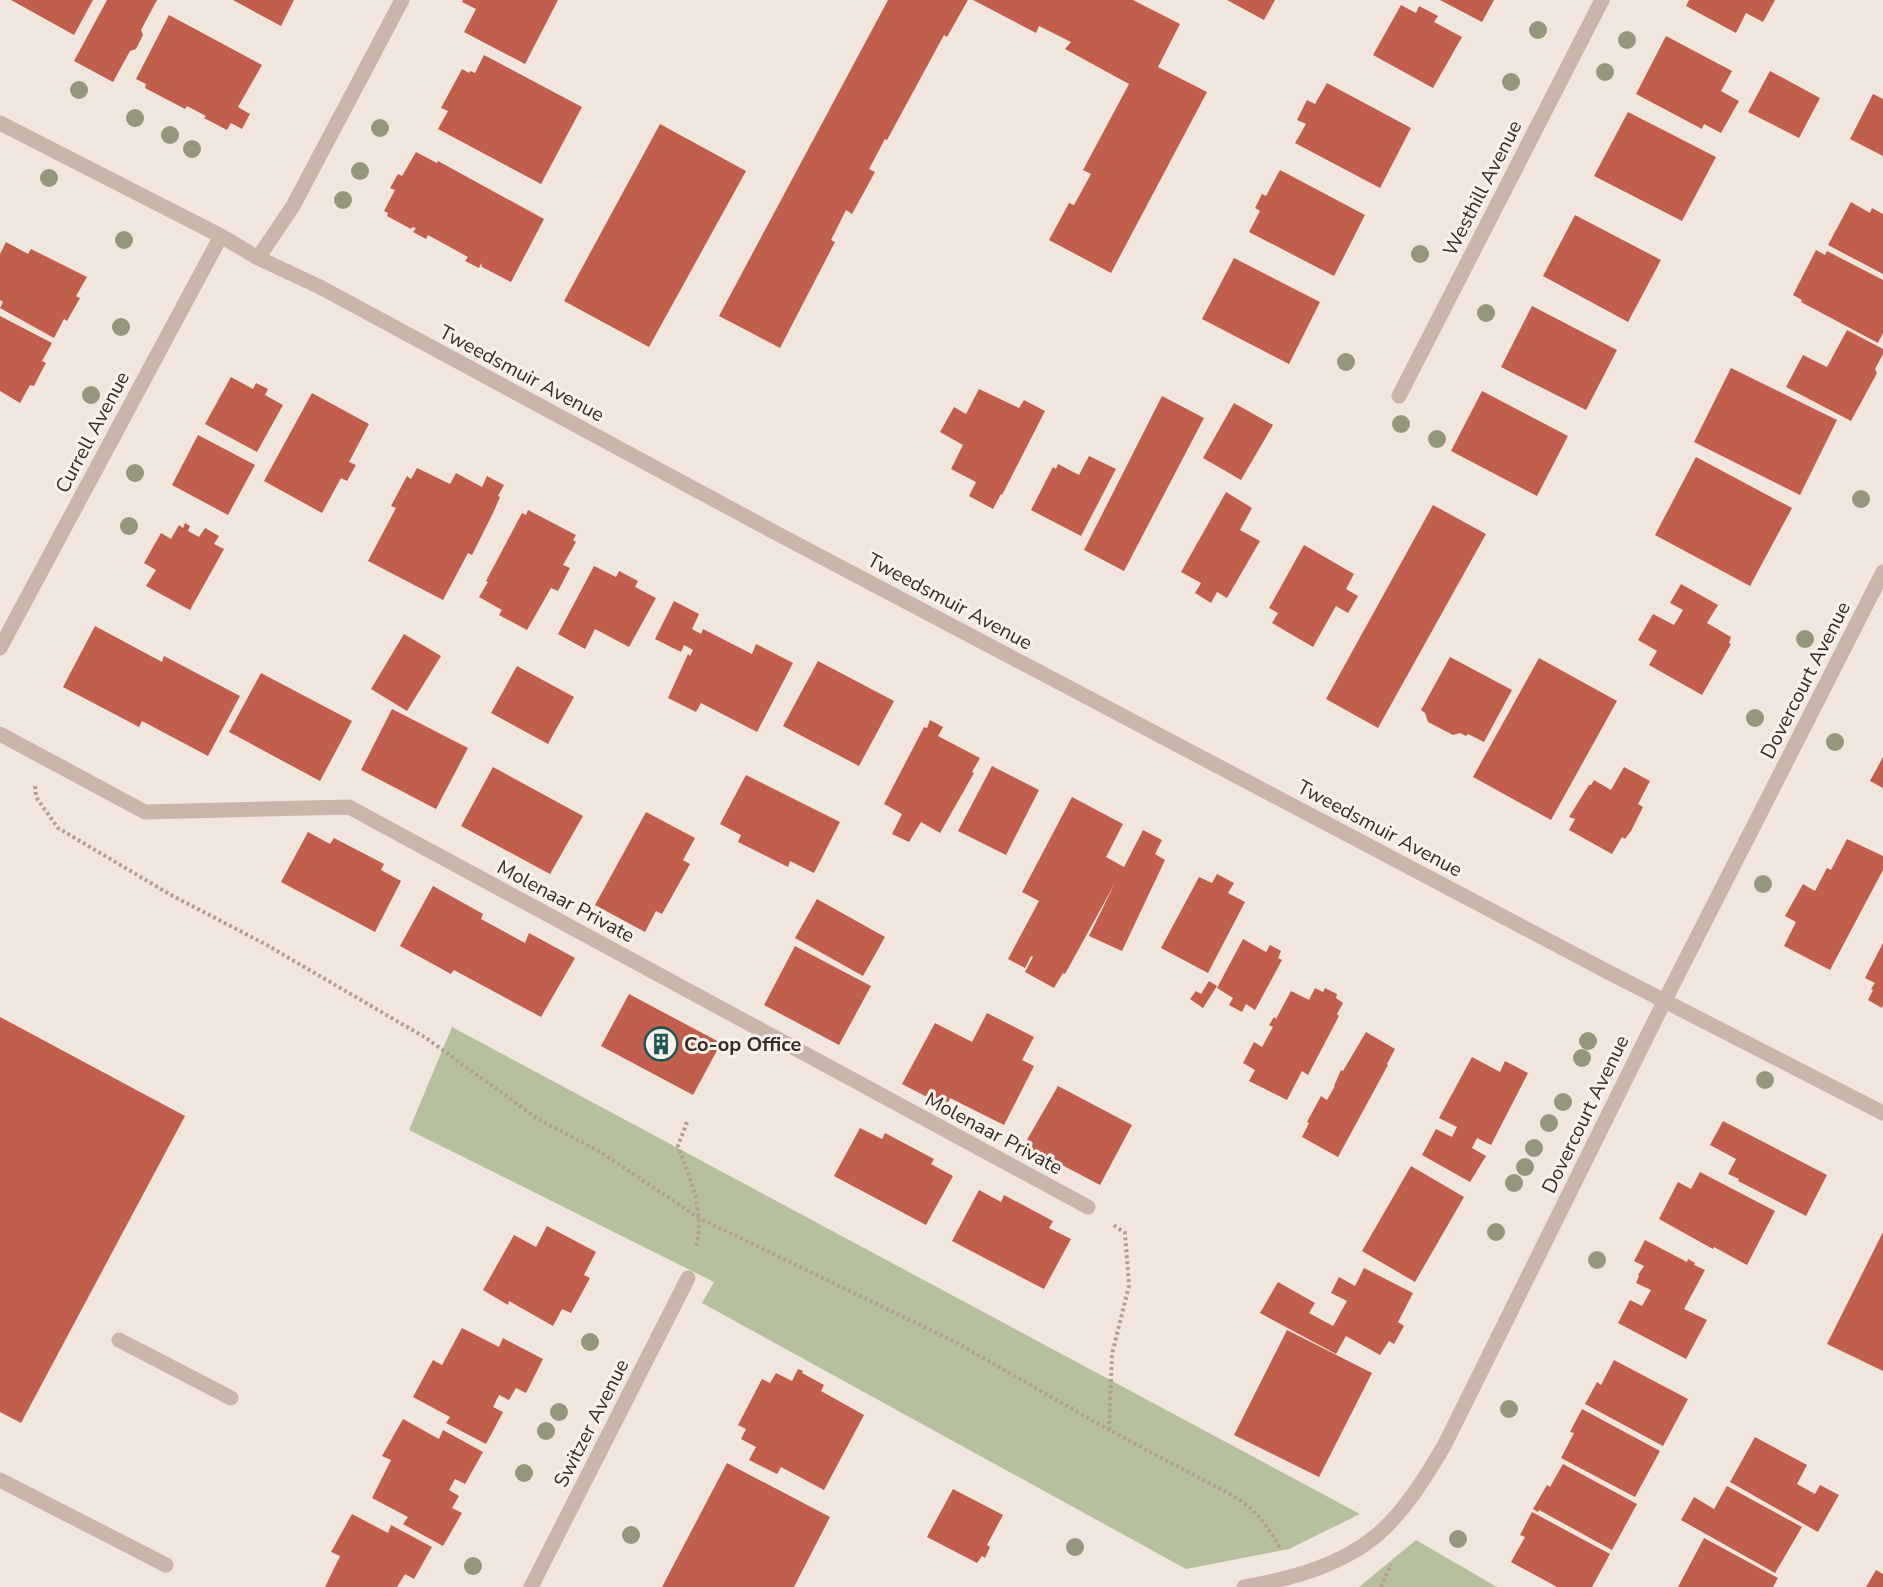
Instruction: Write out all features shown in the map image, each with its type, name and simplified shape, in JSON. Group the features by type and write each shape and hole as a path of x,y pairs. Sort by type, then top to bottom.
{"street":[{"path":"258,258 293,206 402,0"},
{"name":"Westhill Avenue","path":"1400,396 1602,0"},
{"name":"Tweedsmuir Avenue","path":"0,123 221,236 258,258 320,287 798,545 1664,1002 1883,1113"},
{"name":"Currell Avenue","path":"0,648 221,236"},
{"name":"Dovercourt Avenue","path":"1244,1587 1320,1567 1351,1553 1377,1534 1415,1492 1431,1468 1664,1002 1883,572"},
{"name":"Molenaar Private","path":"0,734 145,812 349,807 1088,1207"},
{"name":"Switzer Avenue","path":"531,1587 688,1278"},
{"path":"119,1340 231,1398"},
{"path":"0,1480 166,1566"}],"path":[{"path":"30,750 36,797 58,828 171,895 266,944 426,1038 538,1119 602,1153 699,1218 957,1343 1109,1430 1239,1499 1255,1511 1273,1535 1294,1575"},
{"path":"687,1122 678,1146 695,1190 699,1218 698,1240 688,1278"},
{"path":"1088,1207 1125,1233 1129,1286 1112,1354 1109,1430"},
{"path":"1381,1587 1395,1555"}],"green space":[{"path":"452,1027 1360,1514 1289,1549 1186,1569 702,1303 714,1282 409,1130"},
{"path":"1416,1540 1497,1587 1359,1587"}],"building":[{"path":"11,0 93,0 74,35"},
{"path":"107,0 157,0 141,30 143,35 136,49 130,51 113,82 74,61"},
{"path":"233,0 294,0 281,26"},
{"path":"463,0 558,0 525,64 464,32 476,9 462,2"},
{"path":"888,0 968,0 947,37 944,35 887,140 885,139 869,169 875,172 852,214 846,210 831,240 835,242 780,348 719,316"},
{"path":"973,0 1133,0 1180,24 1158,67 1207,92 1111,273 1049,240 1069,203 1074,205 1091,174 1083,170 1129,84 1065,49 1071,42 1039,26 1036,33"},
{"path":"1227,0 1275,0 1264,20"},
{"path":"1440,0 1494,0 1482,22"},
{"path":"1689,0 1775,0 1763,22 1746,13 1736,33 1686,6"},
{"path":"1401,5 1416,13 1419,6 1438,16 1434,22 1462,37 1433,88 1373,55"},
{"path":"169,15 262,65 238,107 250,114 242,129 231,123 227,130 187,106 185,109 145,88 146,84 136,79"},
{"path":"1666,36 1732,71 1721,91 1739,101 1721,133 1704,124 1702,129 1636,94"},
{"path":"484,55 582,107 541,184 438,129 448,111 441,108 462,69 475,73"},
{"path":"1770,71 1820,98 1799,138 1748,112"},
{"path":"1327,83 1411,128 1380,188 1295,143 1306,124 1297,120 1307,100 1315,104"},
{"path":"1873,94 1883,99 1883,156 1850,139"},
{"path":"1628,112 1716,157 1682,221 1594,176"},
{"path":"660,124 746,171 649,347 564,301"},
{"path":"416,152 437,163 438,161 544,219 511,282 482,267 481,263 479,268 465,261 468,257 428,235 426,239 413,232 416,228 411,229 387,216 388,213 384,211 395,190 390,188 398,174 402,176"},
{"path":"1280,170 1365,215 1334,276 1249,232 1260,211 1255,208 1262,194 1266,196"},
{"path":"1851,202 1870,213 1872,208 1883,214 1883,274 1828,245"},
{"path":"1575,215 1661,260 1628,322 1543,276"},
{"path":"6,242 28,254 31,249 87,277 76,296 80,298 67,321 64,319 54,338 0,308 3,302 0,300 0,254"},
{"path":"1816,250 1825,255 1827,251 1883,280 1883,333 1878,343 1801,302 1802,300 1793,295"},
{"path":"1234,258 1320,302 1289,364 1202,319"},
{"path":"1532,306 1617,350 1586,410 1501,367"},
{"path":"0,316 52,343 42,361 46,363 34,386 30,385 20,403 0,391"},
{"path":"1847,330 1883,349 1883,354 1875,369 1877,373 1851,421 1786,387 1803,355 1827,367"},
{"path":"1731,368 1837,420 1800,495 1694,442"},
{"path":"231,377 253,389 256,383 268,389 265,395 283,405 257,452 205,424"},
{"path":"979,389 1019,408 1024,400 1045,411 993,509 969,496 976,482 951,469 963,445 940,432 954,407 966,414"},
{"path":"1482,391 1568,436 1537,496 1451,451"},
{"path":"312,393 369,424 349,462 356,465 347,481 341,478 322,513 264,481"},
{"path":"1162,396 1204,418 1124,571 1084,550"},
{"path":"1234,403 1273,425 1241,480 1203,458"},
{"path":"198,435 255,465 228,515 172,485"},
{"path":"1089,456 1116,469 1081,536 1031,510 1053,467 1056,469 1058,464 1079,475"},
{"path":"1696,457 1792,508 1750,586 1655,535"},
{"path":"417,468 450,484 456,473 482,487 487,476 504,485 472,555 468,553 443,600 368,561 396,508 391,506 407,476 411,479"},
{"path":"1226,492 1252,508 1240,530 1260,541 1227,598 1217,592 1211,603 1195,593 1201,583 1181,572"},
{"path":"1433,505 1486,534 1378,728 1326,699"},
{"path":"528,510 576,535 573,540 576,542 563,565 570,568 558,591 551,588 527,630 499,615 502,610 479,597 522,513 526,515"},
{"path":"185,523 190,526 188,531 199,537 205,528 219,536 214,544 224,549 190,610 146,586 156,570 144,563 161,533 171,539 179,525 183,528"},
{"path":"1304,545 1354,574 1346,589 1358,596 1348,613 1336,606 1313,647 1272,623 1278,613 1269,608"},
{"path":"594,566 616,577 619,571 638,581 635,587 656,598 629,647 595,629 585,649 558,634"},
{"path":"1681,584 1718,605 1707,623 1731,637 1729,643 1731,644 1702,695 1649,665 1657,651 1638,640 1653,614 1674,625 1683,610 1670,603"},
{"path":"674,601 699,614 692,629 701,634 703,629 752,654 756,644 793,663 757,732 701,703 696,712 668,698 688,654 690,656 693,650 684,645 681,652 655,639"},
{"path":"95,626 162,662 164,656 240,696 208,756 142,721 139,727 63,687"},
{"path":"404,634 441,656 407,711 371,689"},
{"path":"1450,657 1512,690 1484,742 1468,734 1466,736 1460,733 1453,735 1428,722 1425,713 1421,710"},
{"path":"1539,658 1617,701 1551,820 1473,777"},
{"path":"818,661 894,701 859,766 783,726"},
{"path":"517,666 574,697 548,744 491,713"},
{"path":"261,673 352,721 320,781 229,732"},
{"path":"392,709 468,748 436,809 361,770"},
{"path":"930,720 943,727 938,736 980,758 940,833 921,822 909,842 892,834 902,814 884,804 924,727 927,728"},
{"path":"1883,757 1883,788 1870,781"},
{"path":"992,766 1039,790 1006,855 958,831"},
{"path":"493,767 583,816 550,874 461,826"},
{"path":"1624,767 1650,781 1638,804 1643,807 1631,831 1625,839 1622,837 1612,854 1569,830 1575,819 1569,817 1594,780 1611,790"},
{"path":"746,775 840,822 814,873 790,861 788,867 738,842 741,835 720,824"},
{"path":"1072,797 1123,824 1106,857 1124,867 1143,830 1162,840 1155,854 1165,860 1122,951 1089,936 1115,883 1065,974 1063,973 1054,988 1025,972 1033,957 1031,956 1025,968 1008,959 1039,901 1022,892"},
{"path":"646,812 695,838 683,860 690,864 662,914 656,911 645,932 595,905"},
{"path":"308,832 330,844 334,838 384,864 381,870 401,881 375,932 281,882"},
{"path":"1847,839 1883,856 1883,870 1830,970 1784,946 1796,922 1785,916 1803,884 1815,891 1827,868 1831,870"},
{"path":"1217,874 1234,883 1228,893 1245,902 1208,973 1161,948 1199,877 1212,883"},
{"path":"433,886 483,914 481,919 525,943 529,933 575,958 541,1017 454,970 451,974 400,946"},
{"path":"817,899 885,937 863,976 795,938"},
{"path":"1243,939 1266,952 1270,945 1281,951 1278,958 1282,960 1255,1010 1246,1004 1242,1012 1229,1005 1233,998 1217,988"},
{"path":"1883,943 1882,1008 1868,1000 1875,983 1865,978"},
{"path":"795,946 871,986 839,1045 764,1005"},
{"path":"1209,981 1217,986 1203,1008 1190,999 1196,991 1201,994"},
{"path":"1315,988 1323,992 1325,988 1337,994 1336,998 1343,1003 1337,1014 1339,1016 1308,1075 1302,1071 1287,1100 1249,1081 1255,1070 1243,1063 1254,1042 1262,1047 1273,1027 1269,1025 1274,1017 1276,1019 1291,991 1309,1000"},
{"name":"Co-op Office","path":"629,994 721,1043 693,1095 601,1046"},
{"path":"987,1013 1034,1037 1022,1060 1034,1066 1004,1125 950,1098 946,1107 902,1084 935,1023 972,1042"},
{"path":"0,1017 185,1116 21,1423 0,1412"},
{"path":"1366,1032 1395,1049 1338,1157 1302,1137 1321,1096 1327,1100 1341,1070 1343,1071"},
{"path":"1472,1057 1500,1072 1505,1061 1528,1073 1491,1145 1477,1138 1472,1148 1486,1156 1470,1182 1422,1155 1436,1129 1452,1137 1457,1127 1439,1118"},
{"path":"1058,1086 1132,1125 1100,1185 1024,1145"},
{"path":"1723,1121 1827,1175 1806,1216 1728,1174 1736,1159 1710,1145"},
{"path":"860,1128 882,1139 885,1133 934,1159 931,1164 953,1176 926,1225 834,1176"},
{"path":"1411,1166 1464,1197 1415,1282 1362,1251"},
{"path":"1700,1172 1775,1211 1747,1265 1659,1219 1678,1182 1691,1189"},
{"path":"979,1190 1001,1202 1004,1195 1053,1221 1049,1228 1071,1239 1044,1289 952,1241"},
{"path":"547,1226 596,1252 584,1275 590,1278 571,1313 562,1309 553,1326 509,1301 508,1305 483,1290 514,1235 536,1247"},
{"path":"1883,1232 1883,1371 1827,1344"},
{"path":"1645,1240 1687,1262 1688,1259 1705,1270 1684,1309 1707,1320 1686,1359 1618,1323 1630,1300 1642,1306 1651,1290 1636,1283 1644,1266 1634,1261"},
{"path":"1364,1268 1413,1293 1398,1322 1404,1326 1394,1344 1389,1341 1380,1355 1346,1336 1336,1354 1260,1313 1278,1282 1315,1303 1309,1313 1333,1326 1347,1301 1331,1293 1339,1277 1355,1286"},
{"path":"462,1328 499,1347 503,1338 543,1359 526,1393 516,1388 509,1400 499,1395 493,1407 503,1412 486,1444 446,1423 450,1417 413,1397 433,1360 442,1365"},
{"path":"1287,1330 1372,1373 1319,1477 1234,1435"},
{"path":"1614,1360 1688,1399 1663,1446 1585,1404 1597,1382 1601,1385"},
{"path":"798,1369 824,1385 821,1391 864,1415 824,1490 781,1467 777,1474 749,1460 756,1447 741,1439 746,1429 738,1425 762,1379 770,1383 776,1373 792,1381"},
{"path":"1582,1409 1660,1451 1635,1497 1561,1458 1574,1433 1570,1432"},
{"path":"403,1419 439,1439 443,1430 483,1452 465,1484 455,1479 449,1490 459,1496 452,1508 462,1513 443,1546 403,1524 408,1517 372,1498 391,1460 382,1456"},
{"path":"1755,1437 1807,1465 1797,1484 1815,1494 1820,1485 1839,1495 1818,1532 1730,1482"},
{"path":"727,1463 830,1517 794,1587 662,1587"},
{"path":"1563,1464 1637,1504 1612,1550 1539,1510 1538,1512 1533,1509 1547,1485 1550,1487"},
{"path":"1727,1486 1802,1527 1775,1573 1681,1520 1694,1497 1714,1509"},
{"path":"953,1489 1003,1515 987,1545 990,1547 985,1558 982,1556 977,1563 927,1537"},
{"path":"1532,1512 1610,1554 1592,1587 1557,1587 1511,1562 1525,1537 1520,1535"},
{"path":"352,1514 388,1533 391,1525 432,1547 414,1579 405,1574 397,1587 325,1587 340,1556 331,1552"},
{"path":"1704,1538 1778,1578 1773,1587 1678,1587"},
{"path":"1876,1570 1883,1574 1883,1587 1866,1587"}],"place":[{"name":"Co-op Office","path":"661,1044"}]}
